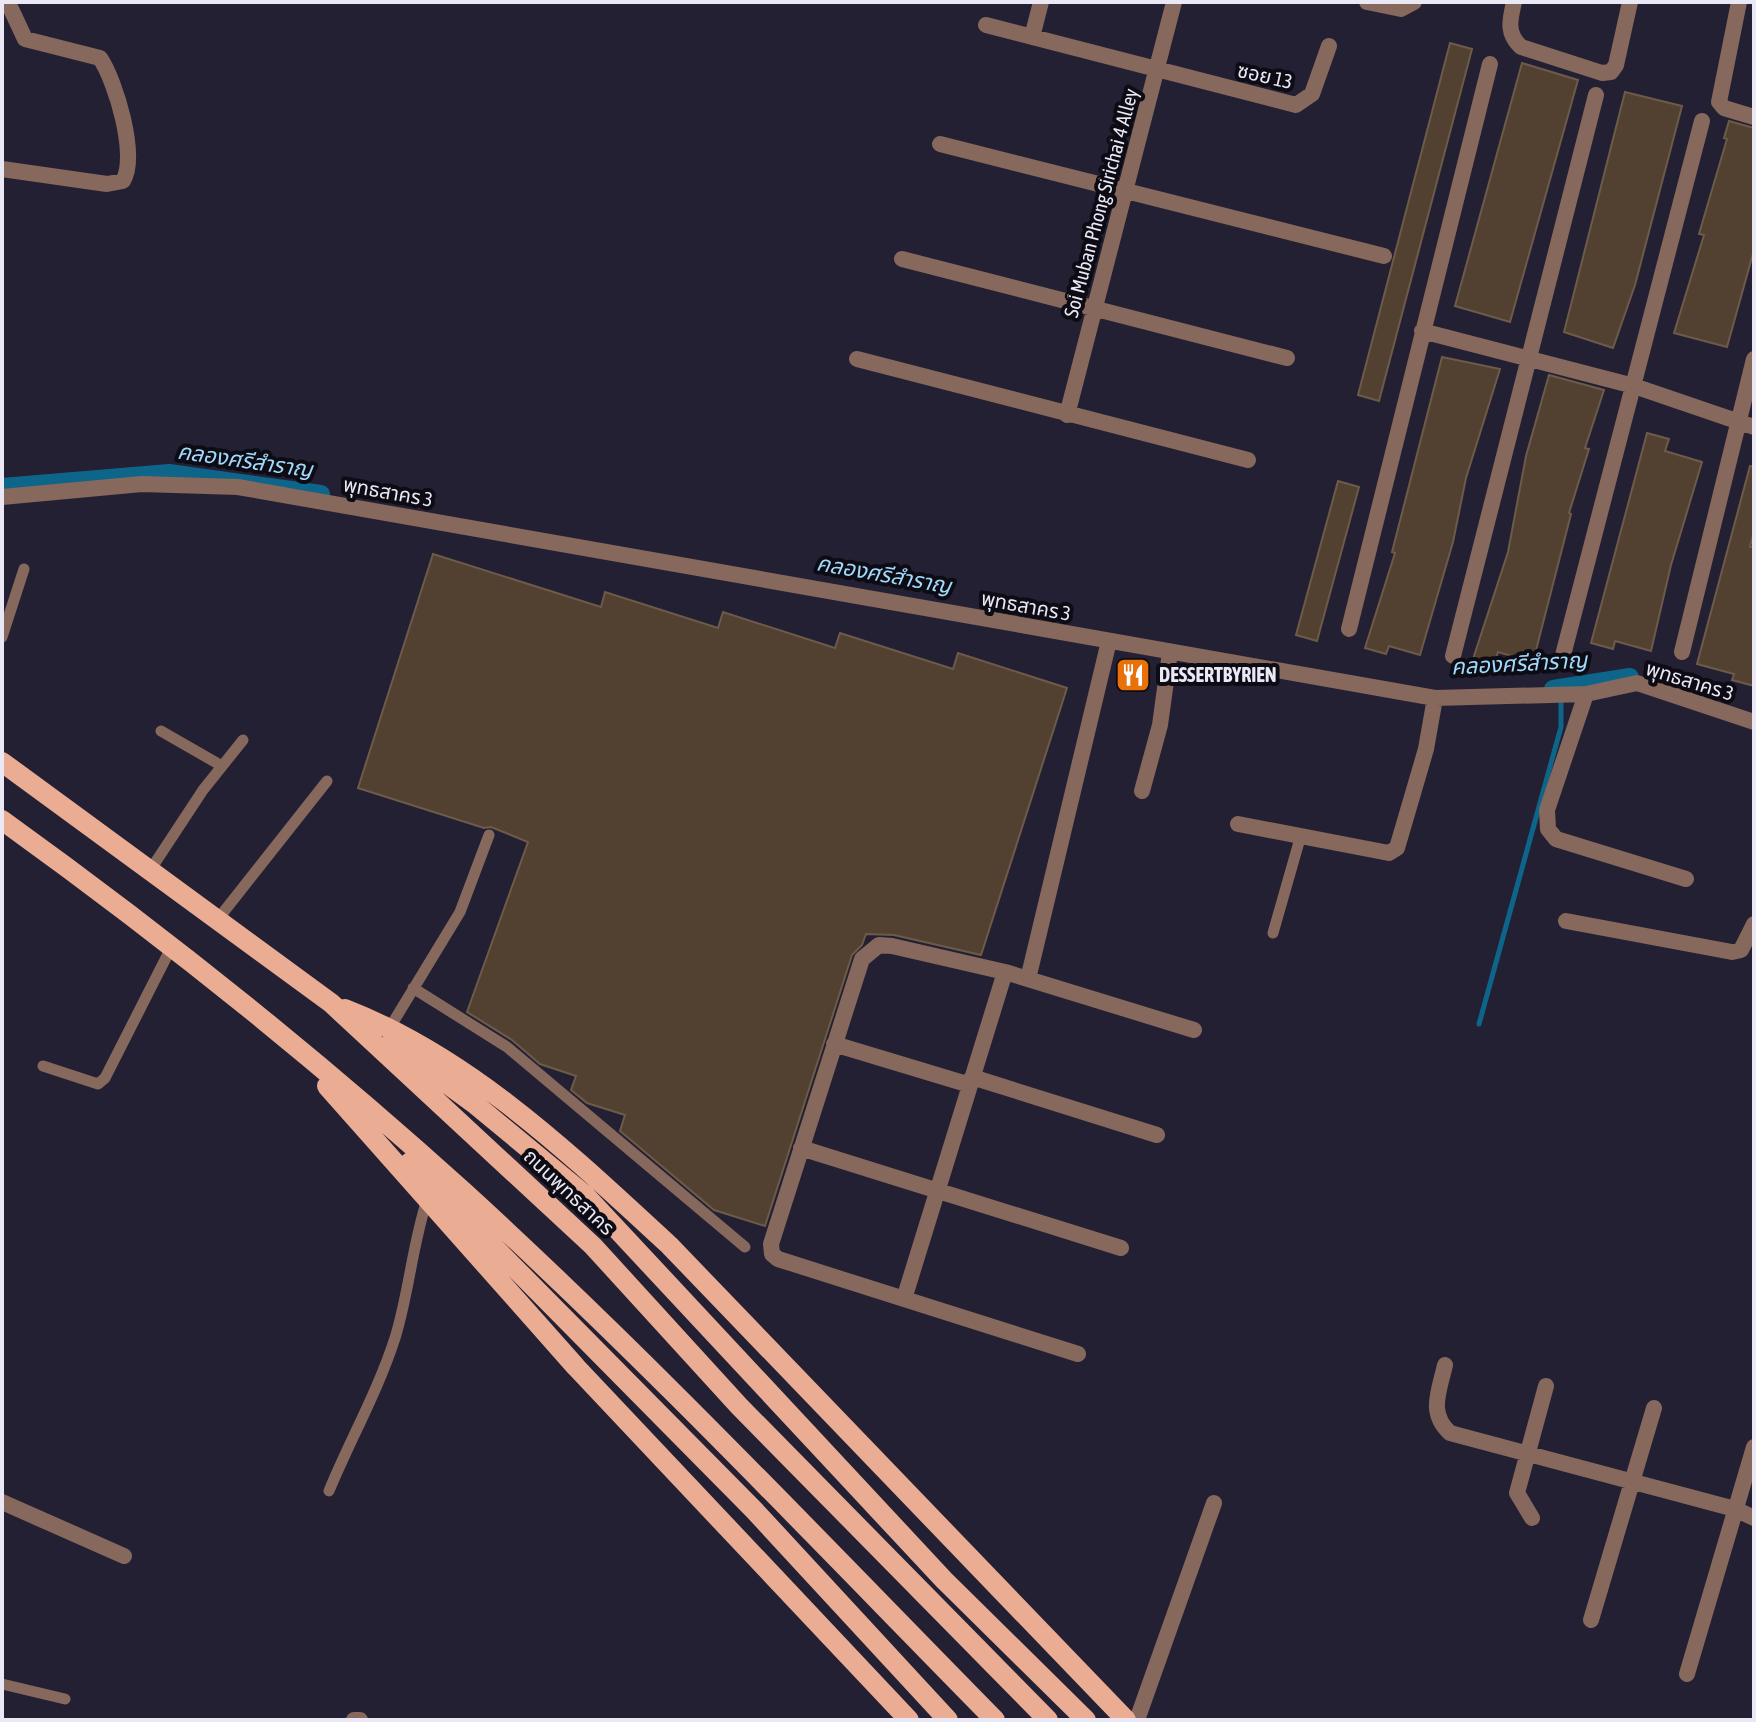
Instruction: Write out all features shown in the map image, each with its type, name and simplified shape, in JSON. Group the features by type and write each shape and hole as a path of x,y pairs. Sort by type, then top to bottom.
{"main road":[{"name":"ถนนพุทธสาคร","path":"2,762 331,1003 593,1246 739,1406 1048,1720"},
{"path":"2,820 172,946 403,1138 539,1263 725,1445 995,1720"},
{"path":"331,1003 389,1029 462,1072 514,1109 669,1245 1126,1720"},
{"path":"331,1003 439,1077 586,1196 944,1580 1086,1720"},
{"path":"291,1044 576,1367 909,1720"},
{"path":"291,1044 492,1242 754,1510 948,1720"}],"street":[{"path":"2,2 11,9 25,39 100,58 116,92 130,166 123,181 107,184 2,169"},
{"path":"1032,37 1041,2"},
{"name":"Soi Muban Phong Sirichai 4 Alley","path":"1067,415 1174,2"},
{"path":"1367,2 1401,9 1414,2"},
{"path":"1514,2 1509,25 1513,39 1521,47 1602,73 1611,72 1616,65 1630,2"},
{"path":"1739,2 1719,102 1724,108 1754,117"},
{"name":"ซอย 13","path":"986,25 1296,105 1312,94 1329,46"},
{"path":"1349,629 1490,64"},
{"path":"1453,656 1596,95"},
{"path":"1562,659 1702,121"},
{"path":"940,144 1384,256"},
{"path":"902,259 1287,358"},
{"path":"1422,331 1634,386 1746,424"},
{"path":"857,359 1248,460"},
{"path":"1682,652 1746,424 1754,359"},
{"name":"พุทธสาคร 3","path":"2,497 142,484 238,487 1435,698 1586,694 1637,683 1754,722"},
{"path":"1028,979 1109,641"},
{"path":"1142,791 1160,725 1170,652"},
{"path":"1586,694 1547,810 1548,829 1556,839 1686,879"},
{"path":"1238,824 1389,853 1397,848 1426,749 1435,698"},
{"path":"1566,921 1732,952 1741,950 1754,924"},
{"path":"1078,1354 778,1259 772,1254 771,1244 862,959 879,945 1005,972 1194,1030"},
{"path":"904,1299 1005,972"},
{"path":"834,1044 1157,1135"},
{"path":"801,1148 1121,1248"},
{"path":"1445,1365 1435,1406 1438,1422 1450,1433 1735,1509 1754,1518"},
{"path":"1532,1518 1517,1493 1546,1386"},
{"path":"1591,1620 1654,1408"},
{"path":"1687,1674 1754,1447"},
{"path":"2,1502 124,1556"},
{"path":"1137,1720 1214,1503"}],"lane":[{"path":"2,637 24,569"},
{"path":"161,731 222,766"},
{"path":"151,869 243,740"},
{"path":"218,919 327,781"},
{"path":"389,1029 460,912 489,835"},
{"path":"1273,933 1301,835"},
{"path":"43,1066 88,1083 98,1084 105,1078 172,946"},
{"path":"413,988 507,1047 745,1247"},
{"path":"329,1491 395,1338 412,1250 427,1200"},
{"path":"2,1684 65,1699"}],"building":[{"path":"1450,43 1472,49 1379,401 1358,395"},
{"path":"1522,63 1578,80 1510,322 1455,306"},
{"path":"1625,92 1682,106 1635,285 1613,348 1564,332"},
{"path":"1729,121 1754,128 1754,250 1727,347 1674,333 1704,235 1699,234 1727,139 1724,138"},
{"path":"1442,357 1500,369 1466,478 1453,542 1420,655 1389,646 1386,654 1365,648 1395,553 1392,552"},
{"path":"1549,375 1604,390 1585,448 1589,449 1569,513 1533,662 1498,652 1494,665 1473,659 1508,552 1526,456"},
{"path":"1647,433 1669,439 1665,451 1702,462 1671,565 1651,651 1615,641 1613,649 1591,643"},
{"path":"1750,466 1754,467 1754,532 1750,547 1754,547 1754,686 1732,680 1734,674 1697,664"},
{"path":"1338,481 1359,487 1317,641 1296,635"},
{"path":"433,554 601,607 605,592 718,628 723,612 835,648 840,633 953,669 958,653 1067,688 981,955 894,935 866,934 862,945 852,955 765,1226 714,1210 620,1131 625,1115 587,1103 571,1090 576,1076 540,1064 512,1040 467,1012 528,842 491,827 484,828 358,788"}],"waterway":[{"name":"คลองศรีสำราญ","path":"2,487 169,473 321,494"},
{"name":"คลองศรีสำราญ","path":"1553,689 1630,677"},
{"path":"1479,1024 1561,727 1561,698"}],"place":[{"name":"DESSERTBYRIEN","path":"1133,675"}]}
